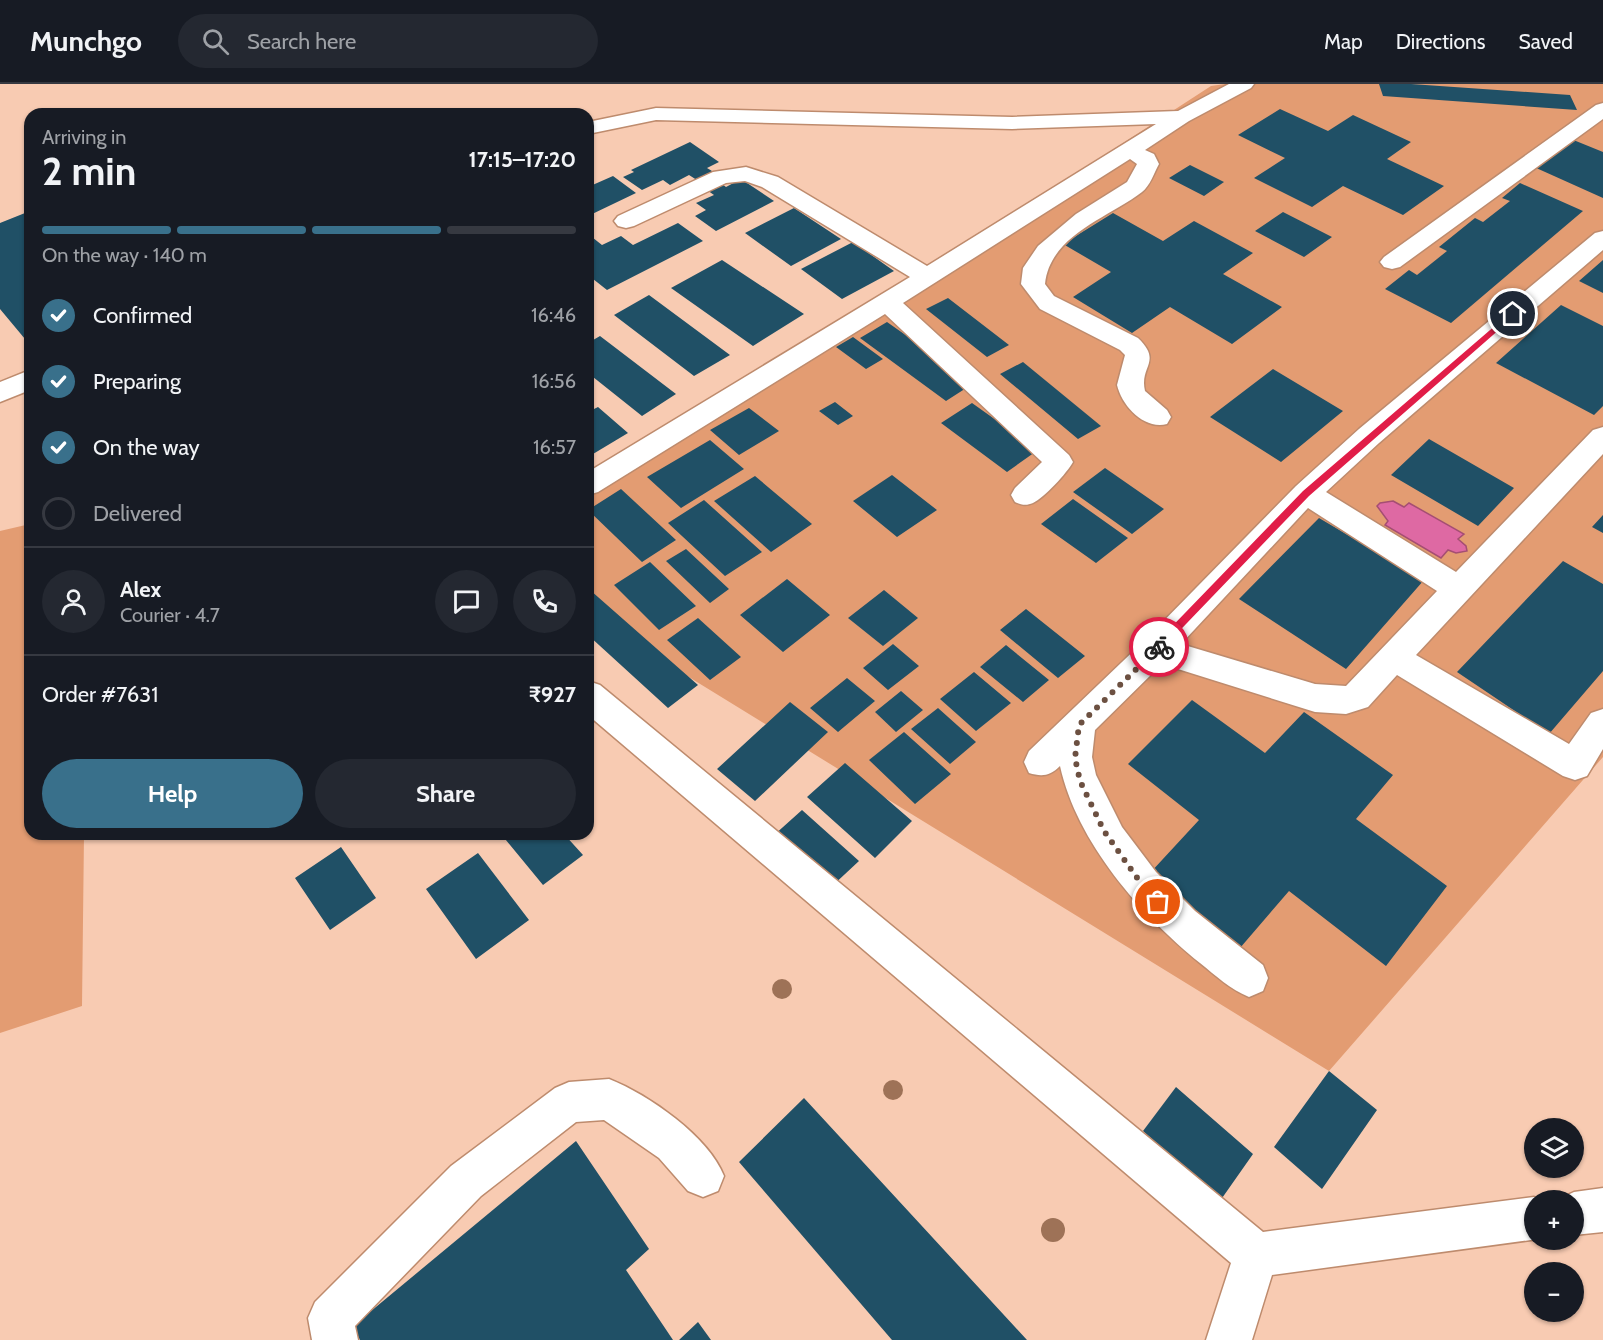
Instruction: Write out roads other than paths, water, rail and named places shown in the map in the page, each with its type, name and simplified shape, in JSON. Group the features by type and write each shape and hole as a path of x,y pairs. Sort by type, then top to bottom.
{"street":[{"path":"594,481 887,302 1230,87"},
{"path":"1392,262 1603,110"},
{"path":"594,127 656,114 1012,123 1182,117"},
{"path":"1130,150 1146,159 1148,164 1142,179 1136,186 1065,231 1041,258 1033,271 1032,283 1042,299 1129,344 1137,352 1138,363 1129,380 1129,386 1137,399 1157,417"},
{"path":"626,221 721,177 746,174 770,182 927,277"},
{"path":"1041,762 1156,649 1306,494 1369,436 1603,238"},
{"path":"887,302 1059,462 1025,495"},
{"path":"0,393 24,383"},
{"path":"1156,649 1315,698 1334,700 1356,697 1603,437"},
{"path":"1306,494 1458,589"},
{"path":"1393,657 1575,765 1583,749 1603,723"},
{"path":"594,700 1256,1255 1524,1220"},
{"path":"1079,725 1075,758 1080,781 1104,831 1145,889 1185,929 1249,978"},
{"path":"335,1340 331,1318 466,1181 569,1102 609,1099 674,1143 703,1176"},
{"path":"1584,1213 1603,1210"},
{"path":"1229,1340 1256,1255"}]}
